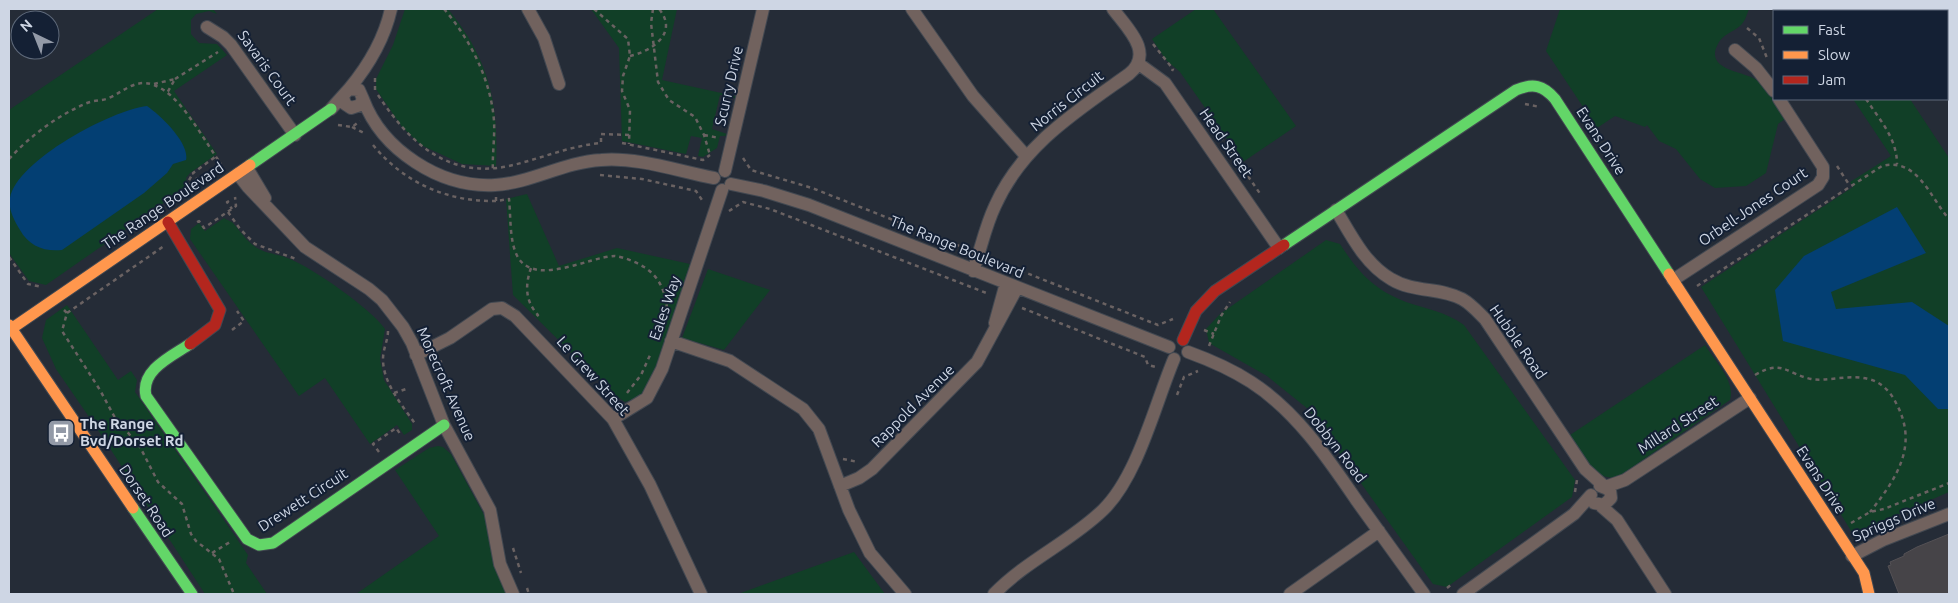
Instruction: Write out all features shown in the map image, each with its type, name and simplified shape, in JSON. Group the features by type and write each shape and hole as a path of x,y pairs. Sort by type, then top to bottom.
{"street":[{"path":"358,103 345,104 346,93 362,73 380,44 391,9"},
{"path":"528,9 544,38 559,84"},
{"name":"Scurry Drive","path":"725,171 727,139 763,9"},
{"path":"912,9 973,96 996,121 1030,152"},
{"path":"1114,9 1138,45 1141,53 1139,64"},
{"name":"Savaris Court","path":"207,27 230,44 294,135"},
{"path":"1735,50 1756,68 1773,90"},
{"name":"Norris Circuit","path":"969,269 987,223 1010,179 1030,152 1053,129 1129,74 1139,64"},
{"name":"Head Street","path":"1139,64 1165,83 1279,248"},
{"path":"358,103 362,73"},
{"name":"Evans Drive","path":"1183,340 1196,312 1215,292 1516,90 1536,84 1549,91 1555,98 1864,573 1870,594"},
{"path":"346,93 359,90 358,103 405,156 429,170 455,181 495,185 510,183 564,166 603,160 643,162 714,178"},
{"name":"The Range Boulevard","path":"10,327 56,299 243,171 331,109 346,93"},
{"name":"Orbell-Jones Court","path":"1673,280 1818,185 1823,177 1823,168 1780,100"},
{"path":"331,109 358,103"},
{"name":"Morecroft Avenue","path":"243,171 248,187 305,247 370,289 382,300 403,327 444,425 490,510 500,564 513,594"},
{"name":"Morecroft Avenue","path":"243,171 269,208"},
{"path":"725,171 731,175 727,187 715,185 714,178 718,172 725,171"},
{"name":"The Range Boulevard","path":"727,187 764,191 801,203 1169,346"},
{"name":"Eales Way","path":"618,416 647,398 662,369 727,187"},
{"name":"Hubble Road","path":"1336,210 1376,269 1408,288 1442,292 1460,298 1472,305 1485,319 1584,469 1605,496"},
{"name":"Drewett Circuit","path":"164,225 216,300 220,310 219,317 207,332 155,368 148,376 144,390 146,396 246,539 253,544 266,546 273,543 444,425"},
{"name":"Rappold Avenue","path":"840,486 872,470 977,362 993,333 1011,286"},
{"name":"Le Grew Street","path":"416,355 450,338 492,309 502,308 515,316 618,416 701,594"},
{"name":"Dorset Road","path":"10,327 192,594"},
{"path":"1183,340 1188,346 1188,352 1181,359 1174,359 1169,353 1169,346 1173,341 1183,340"},
{"path":"671,341 730,361 793,400 819,429 849,510 870,552 905,594"},
{"name":"Dobbyn Road","path":"1188,352 1205,358 1251,382 1278,403 1303,428 1324,454 1424,594"},
{"path":"994,594 1026,565 1088,522 1114,497 1132,465 1174,359"},
{"name":"Millard Street","path":"1463,594 1574,514 1605,496 1625,480 1750,398"},
{"name":"Hubble Road","path":"1584,469 1591,494"},
{"name":"Millard Street","path":"1574,514 1597,486 1605,496"},
{"path":"1605,496 1617,520 1665,594"},
{"name":"Spriggs Drive","path":"1852,556 1883,540 1949,514"},
{"path":"1290,594 1379,531"}],"path":[{"path":"444,9 458,26 473,51 484,77 494,121 493,168 496,201 515,198"},
{"path":"596,9 627,37 630,56 623,76 622,91 630,110 630,144"},
{"path":"653,9 651,24 655,46 656,72 661,90 670,100 694,117 704,135 710,155"},
{"path":"630,56 649,51 662,36 665,19 659,9"},
{"path":"1747,28 1759,38 1770,63"},
{"path":"9,159 43,129 77,107 110,97 131,85 153,84 175,79 230,44"},
{"path":"379,70 375,78 374,90 406,134 432,153 456,164 473,168 493,168 565,148 601,143 601,134 629,134"},
{"path":"167,93 175,79"},
{"path":"153,84 178,103 222,166"},
{"path":"1867,100 1892,139 1897,164"},
{"path":"330,130 338,125 352,127 382,102"},
{"path":"1517,109 1526,104 1544,108"},
{"path":"704,135 727,139"},
{"path":"720,144 727,139"},
{"path":"622,143 703,160 718,150"},
{"path":"742,156 751,170 812,188 1158,325 1175,318 1214,334"},
{"path":"1682,292 1696,286 1882,166 1897,164 1905,166 1922,180 1949,219"},
{"path":"191,187 188,182 193,173"},
{"path":"599,175 642,179 696,191 706,206 704,212 727,216 729,211 743,202 770,209 1145,357 1148,365 1184,377"},
{"path":"232,209 227,202 248,187"},
{"path":"234,594 219,559 196,541 191,534 182,504 158,482 148,459 114,416 100,390 62,332 67,313 199,221 204,228 228,212 236,206 235,197"},
{"path":"509,199 515,250 518,258 531,268 561,269 616,256 637,263 653,272 665,294 667,310"},
{"path":"228,212 244,234 255,244 287,254 302,263"},
{"path":"9,257 28,284 46,288 48,286 67,313"},
{"path":"526,327 538,314 532,308 527,293 526,282 531,268"},
{"path":"1177,395 1184,377 1201,369 1226,307 1232,300"},
{"path":"228,332 244,321 232,305"},
{"path":"387,327 388,334 383,357 384,373 394,394 418,428 423,424"},
{"path":"618,416 624,396 641,375 653,350"},
{"path":"1755,375 1767,368 1777,366 1813,379 1841,376 1869,379 1883,387 1894,398 1904,420 1907,440 1901,466 1887,491 1870,512"},
{"path":"394,394 406,389"},
{"path":"380,454 374,444 396,428 403,438"},
{"path":"831,460 863,460"},
{"path":"1574,498 1577,481 1575,476 1584,469"},
{"path":"1851,523 1870,512 1884,509 1949,483"},
{"path":"1447,588 1454,583"}],"green space":[{"path":"158,9 213,9 217,14 209,11 196,14 191,20 191,34 199,43 217,44 227,55 174,91 217,154 190,173 186,178 188,186 46,285 29,281 9,253 9,110"},
{"path":"405,9 448,9 473,46 482,64 493,102 496,122 496,166 462,164 421,145 402,127 376,89 376,79 393,45"},
{"path":"591,9 677,9 662,80 735,96 735,98 720,95 712,129 727,134 720,136 717,148 703,157 698,156 702,138 691,136 686,154 622,141 619,48"},
{"path":"1196,9 1213,9 1296,126 1243,162 1180,72 1166,60 1152,39"},
{"path":"1560,9 1749,9 1742,24 1723,37 1715,51 1716,58 1720,64 1760,82 1785,119 1778,124 1766,173 1746,186 1715,188 1700,179 1676,149 1659,141 1647,125 1645,127 1615,116 1597,128 1546,51"},
{"path":"1854,100 1911,100 1949,158 1949,492 1853,534 1701,287 1853,187 1850,182 1891,156"},
{"path":"527,194 559,266 617,248 690,264 650,384 639,397 625,402 612,393 513,295 506,199"},
{"path":"224,218 231,221 257,248 290,259 313,271 355,300 378,320 385,329 380,359 384,380 412,424 412,430 404,435 397,425 370,444 325,378 299,396 190,239 191,229 199,223 205,231"},
{"path":"1326,240 1340,244 1361,272 1384,292 1406,302 1443,314 1464,325 1575,480 1572,497 1447,587 1433,584 1308,409 1267,376 1209,343 1206,329 1220,314"},
{"path":"708,269 770,290 724,350 682,338"},
{"path":"67,305 118,380 131,371 137,380 135,392 248,555 246,563 267,594 205,594 56,369 42,338 46,320"},
{"path":"1705,345 1727,379 1731,393 1730,400 1618,477 1609,477 1595,471 1584,458 1570,435"},
{"path":"443,447 451,454 489,524 509,594 356,594 439,536 395,470 429,448"},
{"path":"854,552 885,594 738,594"}],"water":[{"path":"147,106 179,138 186,153 186,160 173,164 167,173 144,193 62,250 43,249 32,244 20,230 11,210 10,198 16,183 29,168 68,139 112,117"},
{"path":"1897,207 1926,253 1831,292 1836,309 1912,302 1949,326 1949,409 1938,409 1905,375 1783,341 1775,290 1804,256"}],"building":[{"path":"1949,534 1949,594 1899,594 1888,566 1891,565 1890,562 1904,556 1904,554 1917,547"}],"traffic: fast":[{"path":"1284,245 1516,90 1533,86 1542,88 1555,99 1669,274"},
{"path":"250,165 331,109"},
{"path":"190,344 153,371 145,387 146,396 247,539 259,545 273,543 444,425"},
{"path":"133,508 192,594"}],"traffic: slow":[{"path":"11,329 250,165"},
{"path":"1669,274 1864,573 1869,594"},
{"path":"9,325 133,508"}],"traffic: jam":[{"path":"168,222 220,310 215,325 190,344"},
{"path":"1183,340 1196,311 1215,291 1284,245"}],"place":[{"name":"The Range Bvd/Dorset Rd","path":"61,433"}]}
